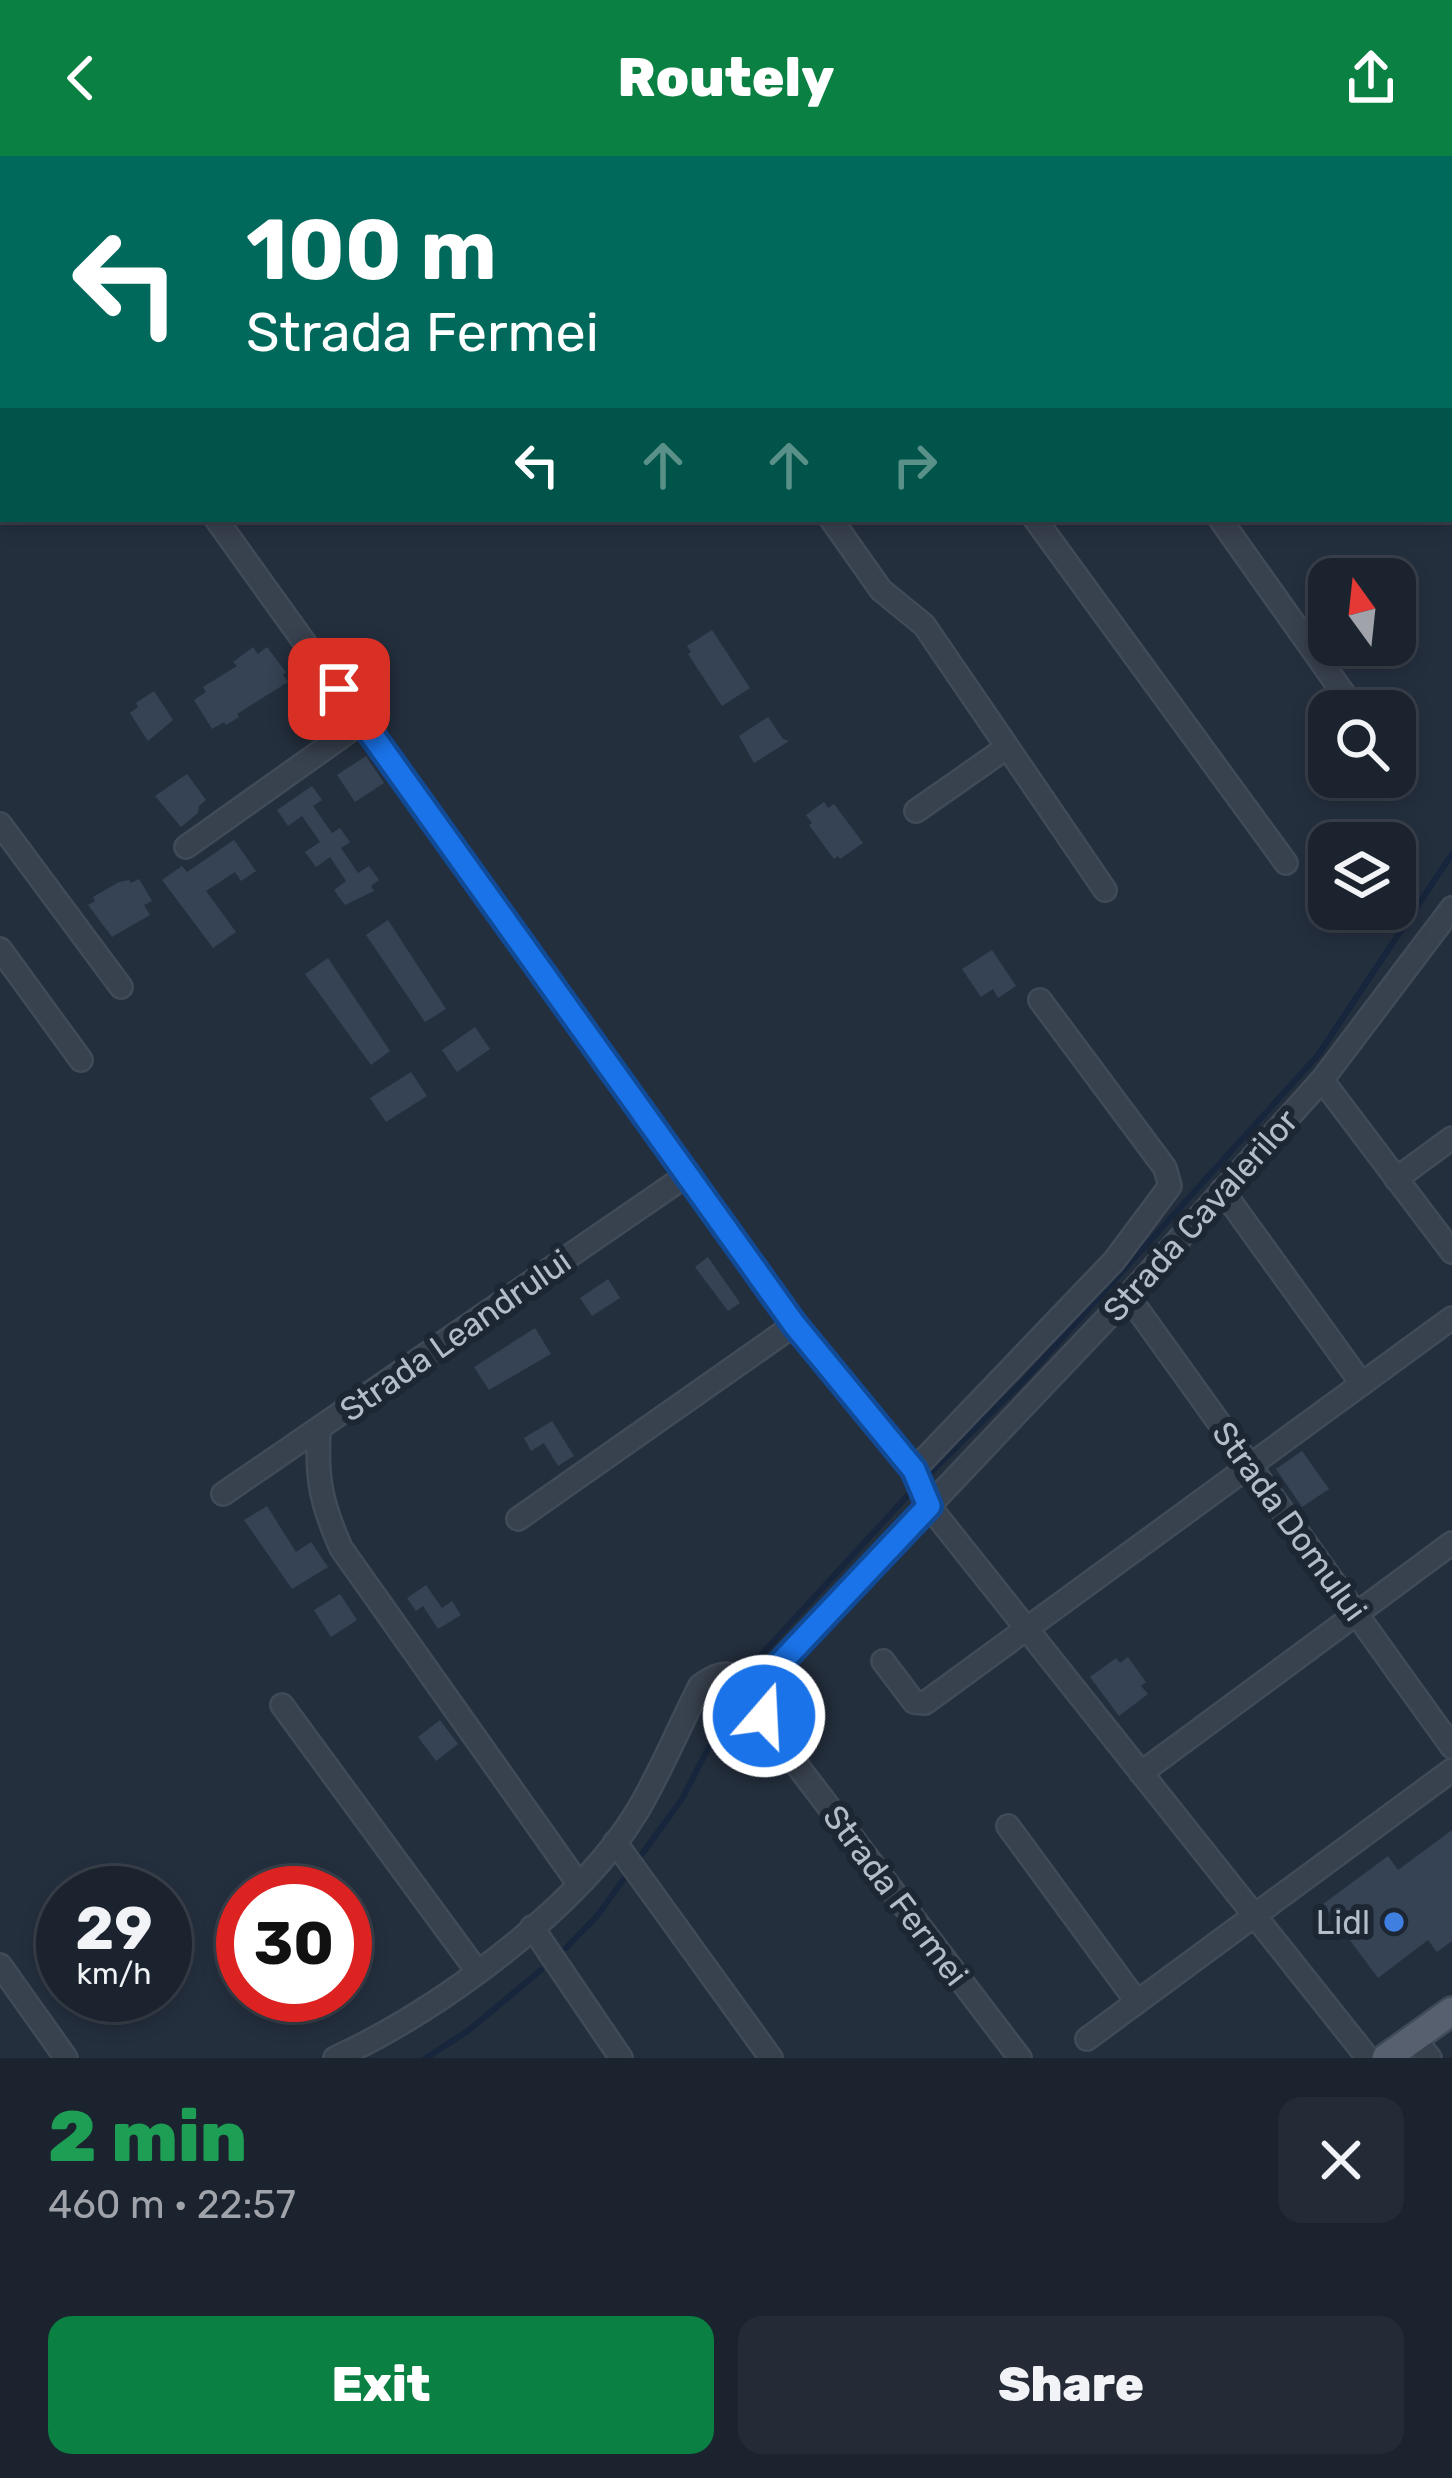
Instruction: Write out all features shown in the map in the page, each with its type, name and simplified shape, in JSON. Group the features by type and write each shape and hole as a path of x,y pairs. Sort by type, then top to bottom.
{"main road":[{"path":"1386,2058 1422,2048 1452,2011"}],"street":[{"path":"218,522 794,1324 914,1470 927,1499 1026,1629 1368,2058"},
{"path":"833,522 881,590 924,625 1105,890"},
{"path":"1037,522 1286,863"},
{"path":"1222,522 1341,690"},
{"path":"186,847 362,722"},
{"path":"916,811 1006,748"},
{"path":"0,824 121,986"},
{"name":"Strada Cavalerilor","path":"927,1499 1128,1296 1322,1080 1452,908"},
{"path":"0,949 81,1060"},
{"path":"914,1470 1114,1261 1170,1186 1165,1168 1040,1000"},
{"path":"1322,1080 1452,1252"},
{"path":"1396,1179 1452,1138"},
{"name":"Strada Leandrului","path":"223,1494 687,1175"},
{"path":"1222,1190 1361,1384"},
{"name":"Strada Domului","path":"1128,1296 1452,1747"},
{"path":"883,1660 914,1702 926,1703 1452,1318"},
{"path":"518,1519 794,1324"},
{"path":"319,1429 316,1471 322,1504 341,1548 578,1883"},
{"path":"335,2058 396,2026 532,1927 578,1883 637,1811 700,1686 717,1673 731,1673 761,1693 773,1671 927,1499"},
{"path":"1141,1773 1452,1543"},
{"name":"Strada Fermei","path":"761,1693 764,1716 774,1735 1020,2058"},
{"path":"282,1705 477,1971"},
{"path":"1087,2038 1452,1771"},
{"path":"1008,1826 1137,2002"},
{"path":"615,1842 771,2058"},
{"path":"532,1927 621,2058"},
{"path":"0,1965 66,2058"}],"building":[{"path":"712,630 750,688 722,706 688,654 687,646"},
{"path":"253,647 258,654 267,647 288,682 237,714 239,717 212,729 194,700 206,692 203,687 237,666 233,662"},
{"path":"154,691 173,720 148,741 130,713"},
{"path":"768,717 789,741 754,763 739,736"},
{"path":"366,756 384,783 355,802 337,775"},
{"path":"187,774 206,800 181,827 155,796"},
{"path":"312,786 322,800 313,806 332,833 340,828 350,842 341,848 358,873 369,866 379,880 371,886 374,891 345,905 334,890 346,881 330,857 316,867 305,852 320,842 302,816 288,826 277,810"},
{"path":"824,802 828,808 834,804 863,843 840,859 834,859 806,815"},
{"path":"234,840 256,871 241,881 235,872 206,891 236,932 213,948 162,880 182,866 187,872"},
{"path":"139,879 152,901 144,905 150,915 112,937 88,905 119,882"},
{"path":"388,920 446,1009 425,1022 366,935"},
{"path":"992,950 1016,986 998,998 993,989 981,997 962,969"},
{"path":"328,958 390,1051 371,1065 305,974"},
{"path":"475,1027 490,1049 457,1072 442,1050"},
{"path":"411,1072 427,1096 386,1122 370,1098"},
{"path":"708,1257 740,1303 728,1311 695,1267"},
{"path":"608,1279 620,1298 592,1316 580,1298"},
{"path":"535,1328 551,1354 489,1390 474,1367"},
{"path":"552,1421 574,1456 558,1466 544,1443 531,1451 524,1438"},
{"path":"1302,1451 1329,1489 1302,1507 1276,1469"},
{"path":"267,1506 296,1552 311,1542 328,1567 292,1589 244,1520"},
{"path":"426,1585 442,1608 452,1601 461,1615 438,1629 423,1606 416,1611 407,1598"},
{"path":"340,1594 357,1620 331,1637 314,1610"},
{"path":"1128,1657 1146,1682 1141,1686 1148,1694 1119,1716 1090,1677 1116,1658 1120,1663"},
{"path":"440,1720 458,1744 436,1761 418,1737"},
{"name":"Lidl","path":"1452,1830 1452,1941 1437,1952 1428,1940 1378,1978 1323,1904 1388,1856 1398,1870"}],"waterway":[{"path":"751,1666 909,1494 1026,1378 1318,1055 1452,854"},
{"path":"642,1854 682,1799 735,1696"},
{"path":"566,1948 623,1880"},
{"path":"426,2058 469,2030 541,1970"}],"place":[{"name":"Lidl","path":"1394,1922"}],"route":[{"path":"339,689 721,1225 794,1324 914,1470 925,1491 929,1506 773,1671 761,1693 764,1716"}]}
